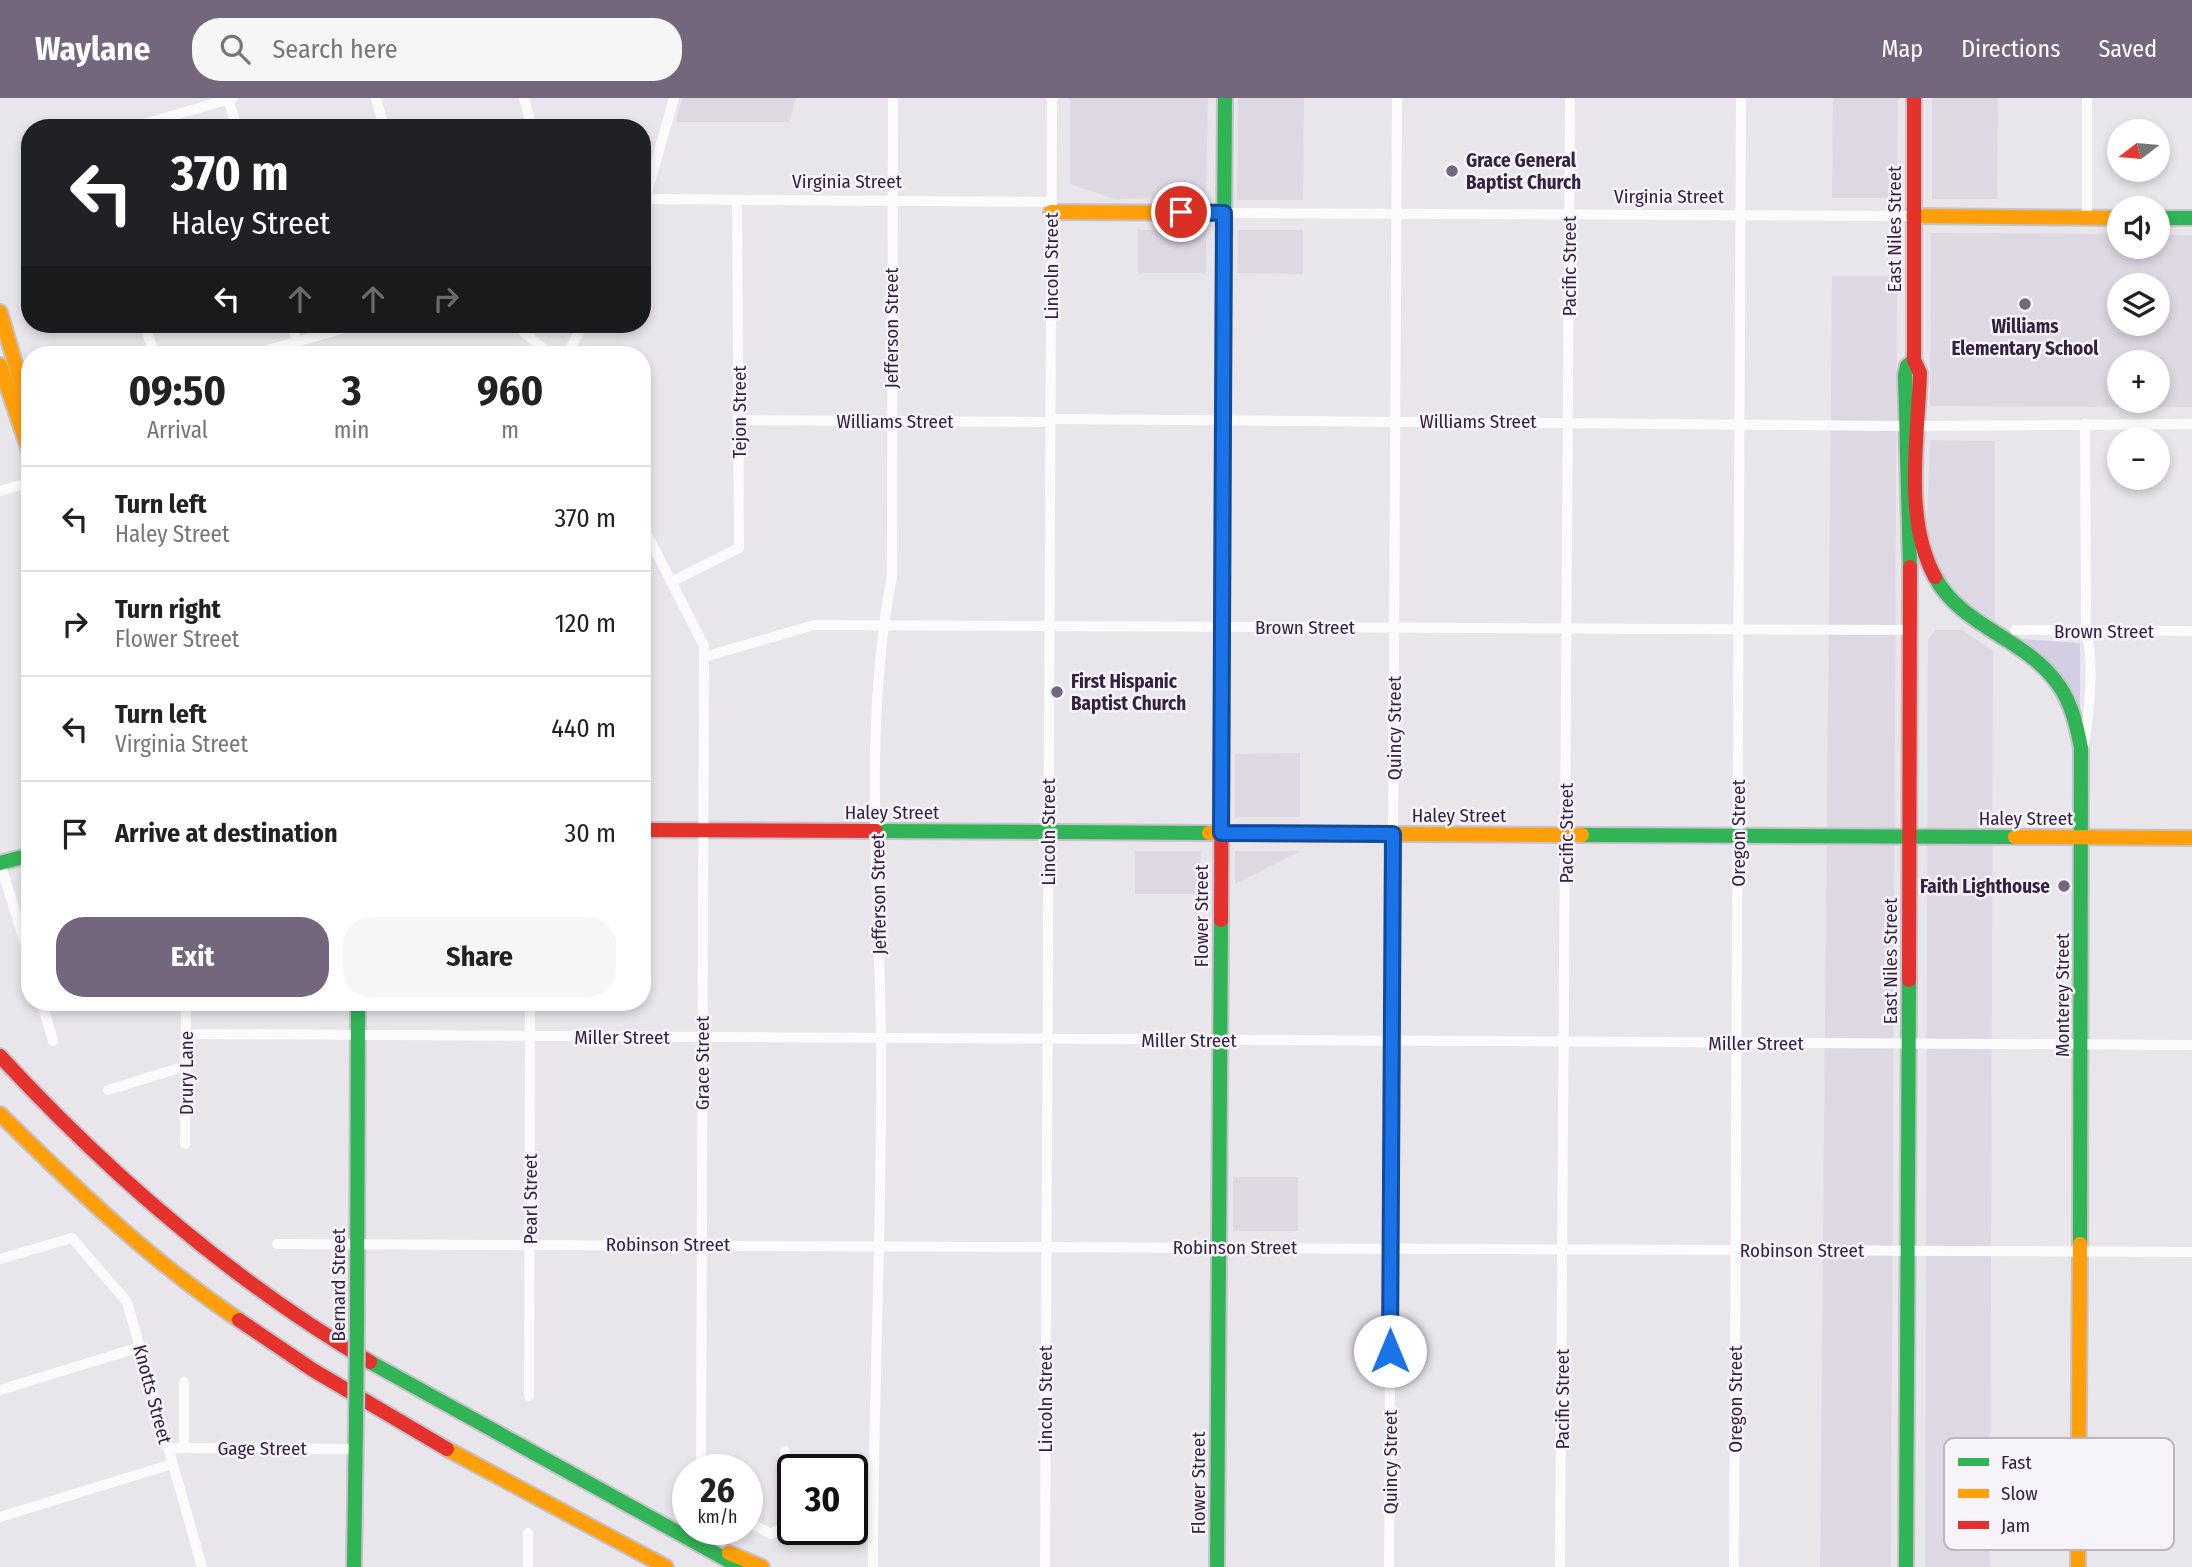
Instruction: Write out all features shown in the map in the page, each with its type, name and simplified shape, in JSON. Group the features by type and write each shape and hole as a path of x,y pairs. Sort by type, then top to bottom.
{"main road":[{"name":"Flower Street","path":"1217,1567 1225,98"},
{"name":"East Niles Street","path":"1906,1567 1911,630 1906,529 1913,426 1920,373 1914,360 1914,98"},
{"name":"Virginia Street","path":"1051,207 1224,213"},
{"name":"Virginia Street","path":"1913,216 2107,218"},
{"path":"2170,218 2192,218"},
{"path":"0,312 21,383"},
{"path":"0,365 21,427"},
{"name":"East Niles Street","path":"1913,426 1919,534 1927,562 1957,606 1970,618 2022,649 2049,672 2069,705 2083,757"},
{"name":"Monterey Street","path":"2079,1438 2083,757"},
{"name":"Haley Street","path":"651,830 2192,838"},
{"path":"0,863 21,857"},
{"name":"Bernard Street","path":"354,1567 358,1011"},
{"path":"0,1040 51,1110"},
{"path":"0,1056 89,1148 176,1224 223,1262 315,1328 391,1374 740,1567"},
{"path":"0,1114 99,1209 201,1294 254,1333 394,1422 666,1567"},
{"path":"664,1524 762,1567"},
{"path":"601,1533 650,1567"}],"street":[{"path":"376,98 382,119"},
{"path":"524,98 530,119"},
{"path":"651,178 674,98"},
{"name":"Jefferson Street","path":"873,1566 881,1038 876,831 882,627 892,576 893,98"},
{"name":"Lincoln Street","path":"1045,1567 1052,98"},
{"name":"Quincy Street","path":"1389,1567 1397,98"},
{"name":"Pacific Street","path":"1560,1567 1570,98"},
{"name":"Oregon Street","path":"1734,1567 1741,98"},
{"path":"2087,98 2087,218"},
{"path":"161,119 231,99 235,119"},
{"name":"Virginia Street","path":"651,199 892,201 1051,207"},
{"name":"Tejon Street","path":"671,582 739,548 737,200"},
{"name":"Virginia Street","path":"1224,213 1913,216"},
{"path":"294,333 297,342"},
{"path":"283,346 328,333"},
{"path":"525,333 540,346"},
{"name":"Williams Street","path":"740,419 1740,422 1913,426 2192,424"},
{"name":"Monterey Street","path":"2083,757 2089,715 2090,647 2086,631 2084,424"},
{"path":"0,491 21,485"},
{"name":"Grace Street","path":"651,542 704,646 701,1454"},
{"name":"Brown Street","path":"704,657 814,625 1911,630"},
{"name":"Brown Street","path":"2015,630 2192,631"},
{"path":"0,863 21,930"},
{"path":"45,1011 53,1041"},
{"name":"Drury Lane","path":"186,1011 186,1144"},
{"name":"Pearl Street","path":"529,1396 530,1011"},
{"name":"Miller Street","path":"186,1034 2192,1045"},
{"path":"108,1090 186,1066"},
{"name":"Knotts Street","path":"0,1259 72,1238 127,1302 202,1567"},
{"name":"Robinson Street","path":"277,1244 357,1242 2192,1252"},
{"path":"0,1390 140,1348"},
{"path":"184,1382 184,1448"},
{"name":"Gage Street","path":"167,1448 356,1449"},
{"path":"763,1530 771,1534 782,1528 785,1451"},
{"path":"0,1517 172,1464"},
{"path":"528,1533 528,1567"}],"shaded area":[{"path":"682,98 796,98 789,122 676,122"},
{"path":"1070,98 1208,98 1206,197 1115,199 1070,184"},
{"path":"1238,98 1304,98 1303,200 1237,200"},
{"path":"1833,98 1898,98 1897,198 1832,198"},
{"path":"1932,98 1998,98 1997,199 1932,199"},
{"path":"1138,230 1206,230 1206,273 1138,273"},
{"path":"1238,230 1303,230 1303,274 1238,273"},
{"name":"Williams Elementary School","path":"1931,233 2107,234 2107,259 2170,259 2170,235 2192,235 2192,407 2170,407 2170,350 2107,350 2107,407 1930,406"},
{"path":"1832,276 1897,276 1891,1567 1820,1567"},
{"path":"1930,440 1995,441 1995,621 1969,609 1939,568 1931,547 1927,520"},
{"path":"1936,630 1961,630 1993,650 1990,1438 1944,1438 1944,1550 1990,1550 1990,1567 1925,1567 1928,639"},
{"path":"2022,639 2080,643 2080,707 2056,668"},
{"path":"1300,753 1300,817 1235,817 1235,754"},
{"path":"1135,851 1201,851 1200,894 1135,894"},
{"path":"1235,851 1300,851 1235,884"},
{"path":"1233,1177 1298,1177 1298,1231 1233,1231"}],"traffic: fast":[{"path":"1223,379 1225,98"},
{"path":"2170,218 2192,218"},
{"path":"1910,567 1905,375 1907,366 1914,360"},
{"path":"1935,577 1962,609 2047,671 2064,694 2078,732 2081,748 2080,1244"},
{"path":"876,831 1209,833"},
{"path":"1582,835 2015,837"},
{"path":"0,863 21,857"},
{"path":"1217,1567 1221,920"},
{"path":"1906,1567 1909,980"},
{"path":"357,1321 358,1011"},
{"path":"356,1425 357,1321"},
{"path":"370,1362 740,1567"},
{"path":"354,1567 356,1425"}],"traffic: slow":[{"path":"1051,212 1224,213"},
{"path":"1913,216 2107,218"},
{"path":"0,312 21,383"},
{"path":"0,365 21,427"},
{"path":"1222,694 1223,379"},
{"path":"1209,833 1582,835"},
{"path":"2015,837 2192,838"},
{"path":"0,1114 85,1196 144,1248 239,1320"},
{"path":"2079,1438 2080,1244"},
{"path":"447,1449 666,1567"},
{"path":"2078,1550 2078,1567"},
{"path":"729,1553 762,1567"}],"traffic: jam":[{"path":"1914,98 1914,360 1920,373 1915,451 1916,504 1925,554 1935,577"},
{"path":"1909,980 1910,567"},
{"path":"1221,920 1222,694"},
{"path":"651,830 876,831"},
{"path":"0,1056 84,1142 174,1222 269,1296 370,1362"},
{"path":"239,1320 313,1370 447,1449"}],"place":[{"name":"Grace General Baptist Church","path":"1452,171"},
{"name":"Williams Elementary School","path":"2025,304"},
{"name":"First Hispanic Baptist Church","path":"1057,692"},
{"name":"Faith Lighthouse","path":"2064,886"}],"route":[{"path":"1181,212 1224,213 1221,833 1393,834 1390,1351"}]}
